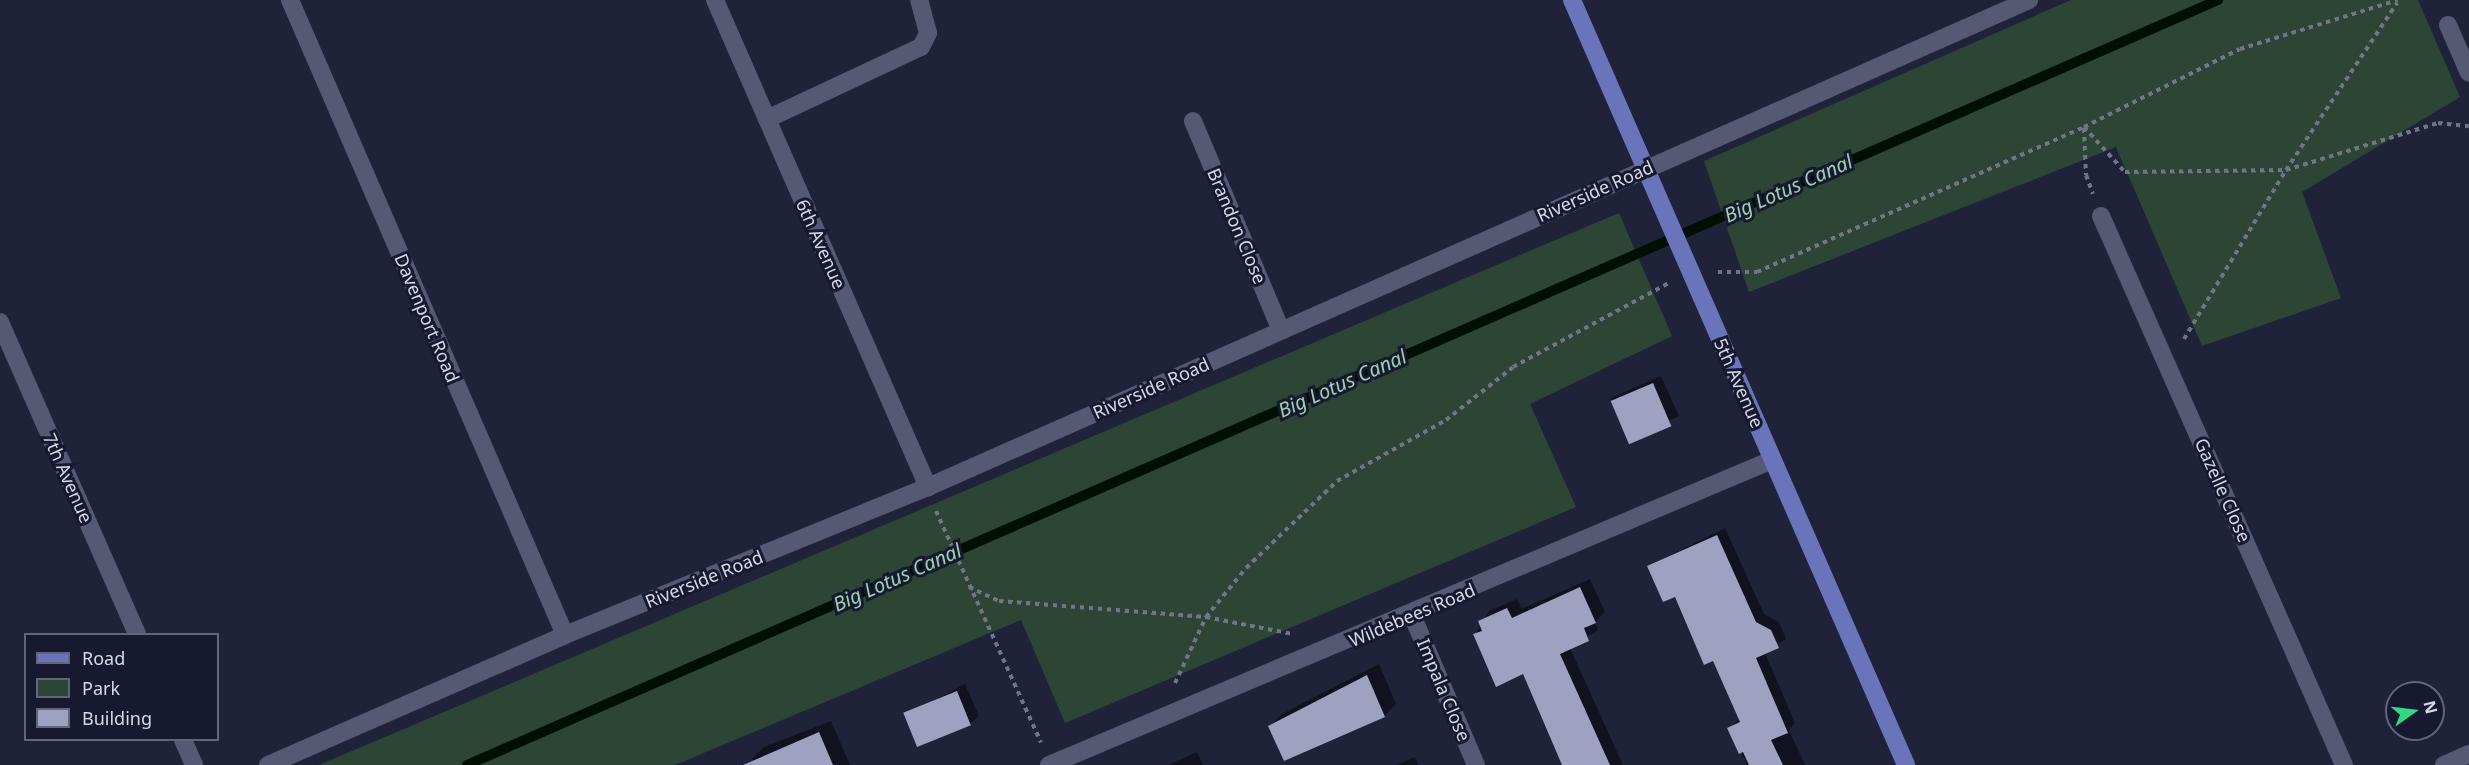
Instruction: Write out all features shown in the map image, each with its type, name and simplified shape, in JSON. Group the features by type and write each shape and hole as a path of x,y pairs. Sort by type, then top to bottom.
{"main road":[{"name":"5th Avenue","path":"1572,0 1906,765"}],"street":[{"name":"Davenport Road","path":"290,0 565,635"},
{"name":"6th Avenue","path":"715,0 928,487"},
{"path":"767,119 921,46 928,33 919,0"},
{"name":"Riverside Road","path":"268,765 565,635 928,487 2017,2"},
{"path":"2448,25 2469,73"},
{"name":"Brandon Close","path":"1193,122 1281,330"},
{"name":"Gazelle Close","path":"2101,216 2344,765"},
{"name":"7th Avenue","path":"0,322 137,633"},
{"name":"Wildebees Road","path":"1050,765 1412,615 1772,460"},
{"name":"Impala Close","path":"1412,615 1476,765"},
{"path":"183,741 194,765"},
{"path":"2444,765 2469,754"}],"path":[{"path":"1157,720 1206,617 1246,568 1336,481 1446,420 1514,367 1690,272 1757,272 2084,127 2240,49 2398,1"},
{"path":"2168,367 2286,170 2398,1"},
{"path":"2084,127 2125,172 2286,170 2438,123 2469,126"},
{"path":"2084,127 2086,175 2101,216"},
{"path":"939,519 1050,765"},
{"path":"969,587 999,601 1206,617 1298,634"}],"green space":[{"path":"2071,0 2418,0 2460,97 2302,192 2341,298 2202,346 2116,147 1749,292 1704,161"},
{"path":"1619,213 1672,336 1530,404 1576,507 1065,723 1021,620 675,765 319,765"}],"building":[{"path":"1653,383 1671,426 1629,444 1611,401"},
{"path":"1717,535 1756,622 1771,630 1779,648 1756,658 1788,733 1771,740 1783,765 1749,765 1743,752 1739,754 1727,728 1740,722 1713,661 1704,665 1675,597 1663,602 1647,566"},
{"path":"1580,587 1596,623 1584,628 1589,641 1560,654 1610,765 1562,765 1523,674 1496,687 1473,634 1482,631 1478,621 1507,608 1512,618"},
{"path":"1367,675 1385,717 1284,761 1268,726"},
{"path":"957,691 971,725 917,747 903,713"},
{"path":"819,732 833,765 743,765"}],"waterway":[{"name":"Big Lotus Canal","path":"467,765 2218,0"}]}
